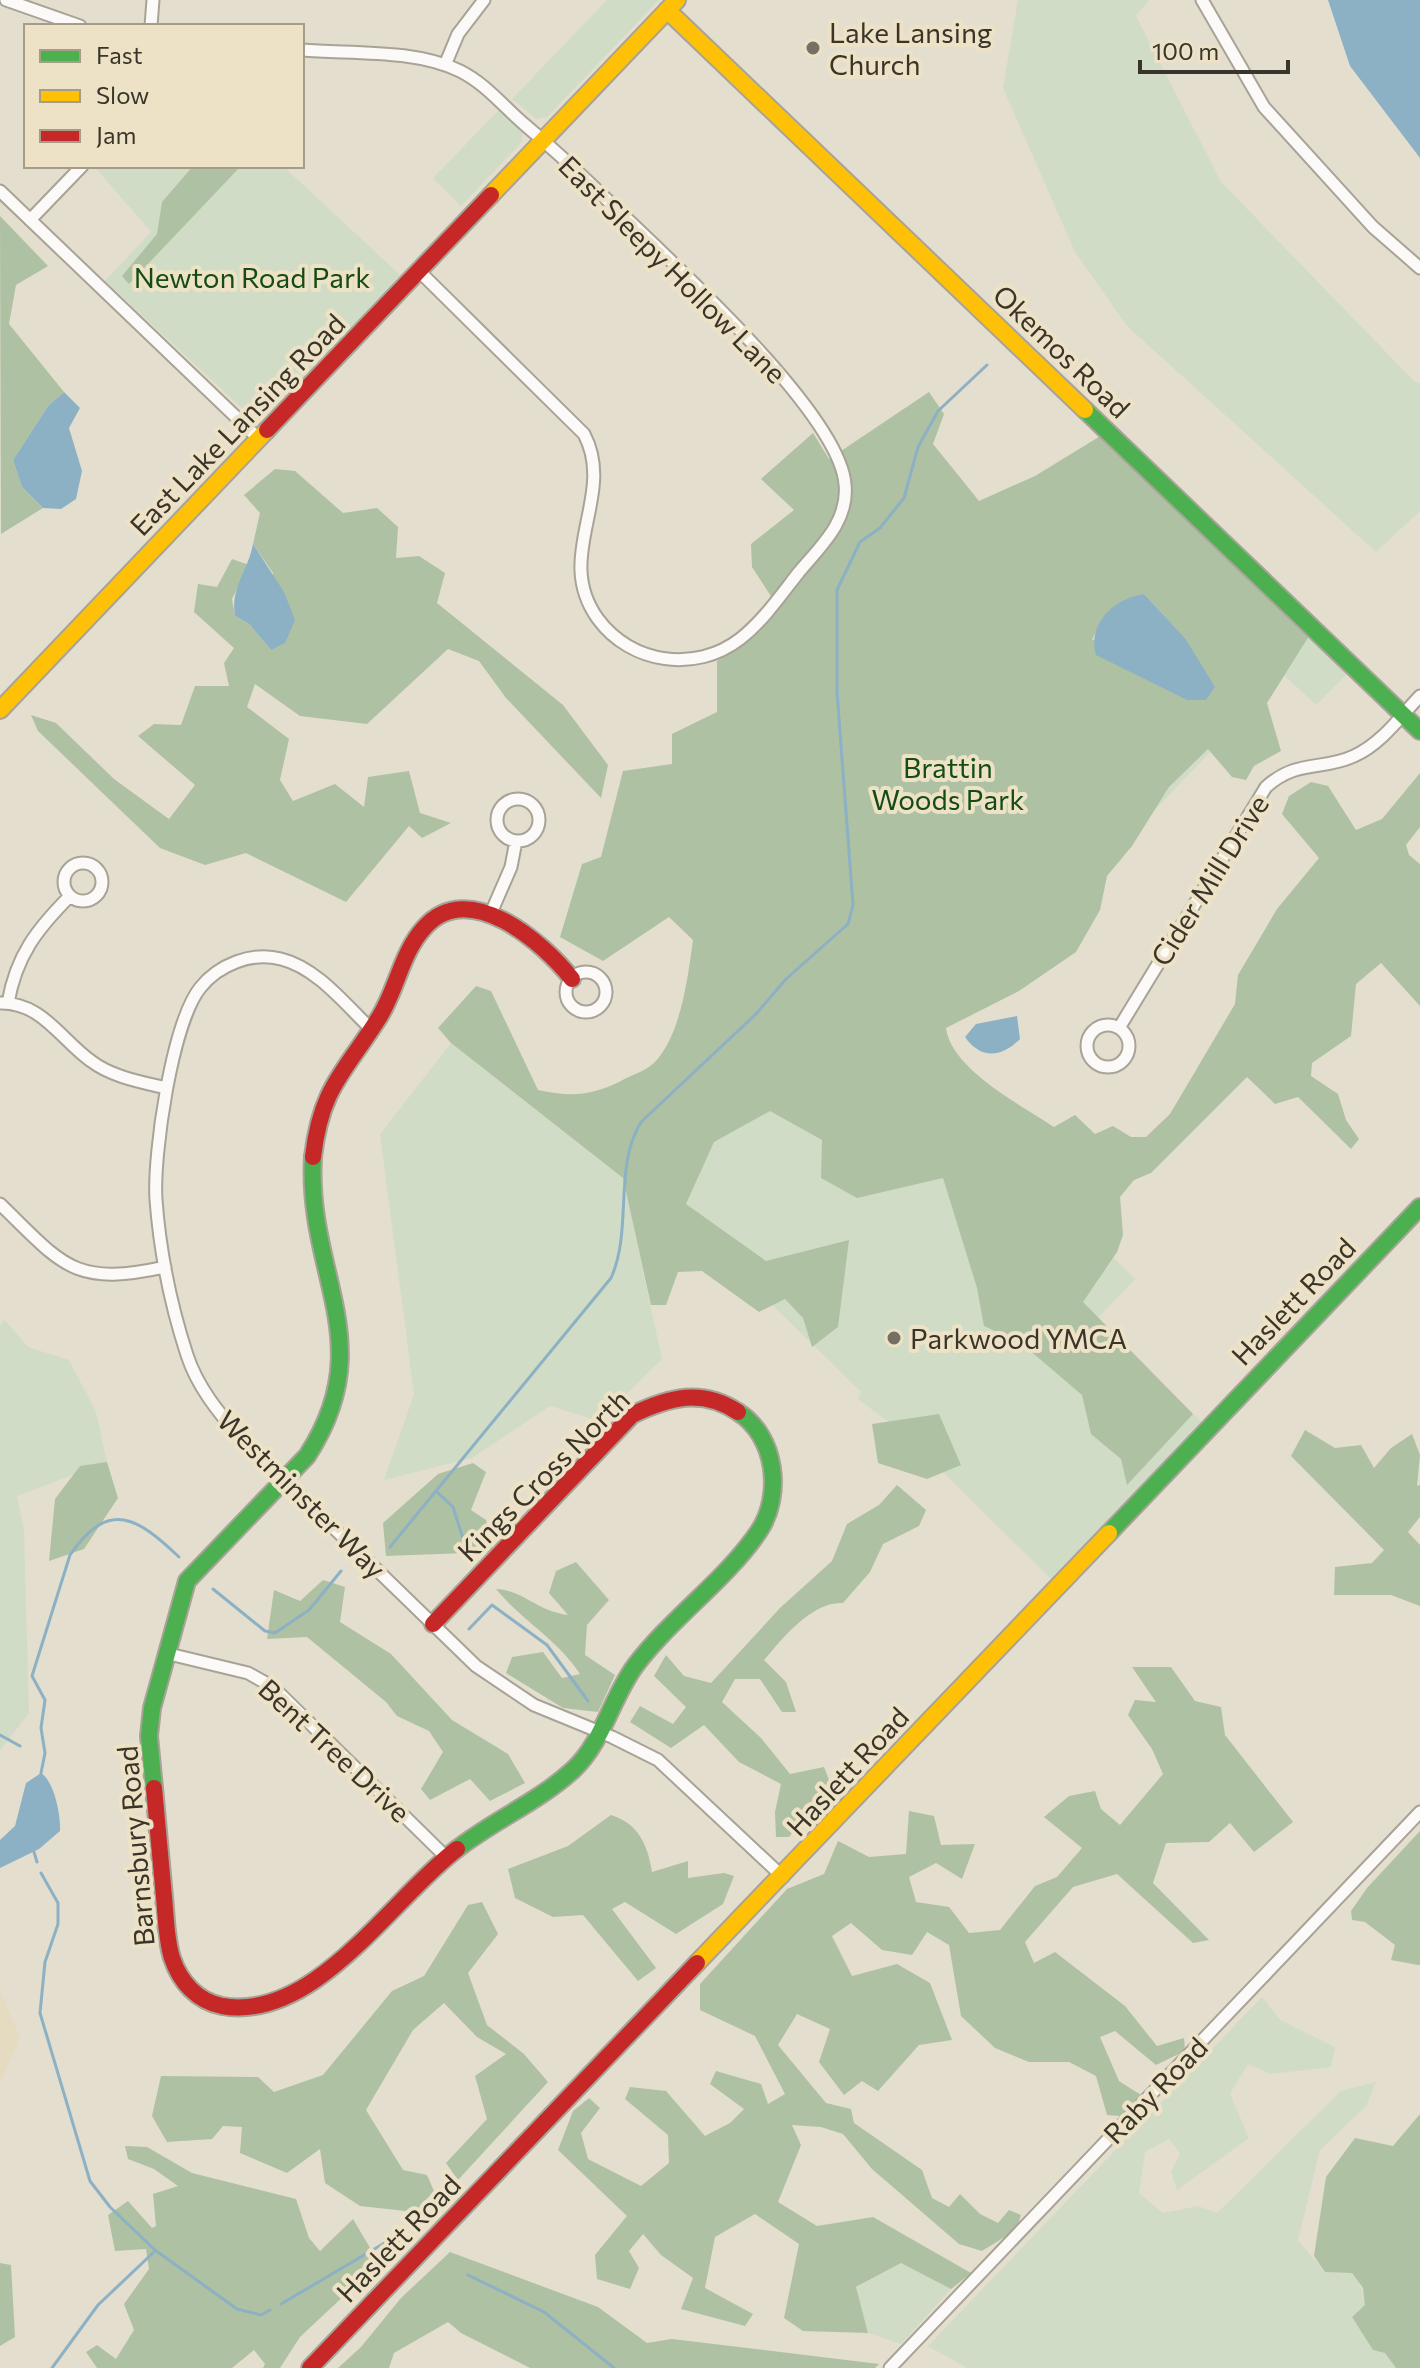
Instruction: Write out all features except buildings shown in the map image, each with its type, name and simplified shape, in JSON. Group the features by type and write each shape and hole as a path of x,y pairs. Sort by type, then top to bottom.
{"street":[{"path":"6,0 74,24"},
{"path":"151,24 153,0"},
{"path":"304,50 445,65 458,34 484,0"},
{"path":"1202,0 1264,107 1373,227 1420,268"},
{"name":"East Lake Lansing Road","path":"0,710 672,5"},
{"name":"Okemos Road","path":"672,5 1420,731"},
{"name":"East Sleepy Hollow Lane","path":"419,271 584,434 594,461 595,480 579,554 583,588 598,619 634,650 657,658 682,660 718,652 739,640 832,532 844,507 846,485 837,456 781,376 701,291 543,138 480,83 445,65"},
{"path":"30,220 80,168"},
{"path":"0,191 259,439"},
{"name":"Cider Mill Drive","path":"1119,1028 1266,787 1296,768 1356,755 1375,743 1420,696"},
{"path":"516,841 511,867 491,913 561,966 572,979"},
{"path":"70,896 25,946 4,1003 39,1014 104,1070 166,1088"},
{"name":"Barnsbury Road","path":"491,913 455,911 437,917 424,927 405,954 388,1002 371,1029 341,1064 328,1089 320,1116 312,1174 317,1230 342,1332 341,1380 323,1432 308,1454 187,1581 165,1653 152,1708 149,1747 169,1948 179,1975 202,1999 217,2006 243,2009 301,1989 345,1957 446,1857 558,1783 577,1766 600,1733 622,1686 640,1661 748,1544 768,1515 775,1484 771,1455 747,1417"},
{"name":"Westminster Way","path":"371,1029 298,965 279,958 235,962 213,974 198,990 188,1011 166,1088 155,1168 165,1267 187,1355 202,1389 239,1436 476,1666 511,1692 658,1760 783,1877"},
{"path":"0,1204 60,1261 75,1269 96,1276 123,1276 165,1267"},
{"name":"Haslett Road","path":"310,2368 783,1877 1420,1207"},
{"name":"Kings Cross North","path":"433,1624 632,1415 647,1405 681,1394 697,1395 724,1401 747,1417"},
{"name":"Bent Tree Drive","path":"165,1653 248,1673 264,1681 446,1857"},
{"name":"Raby Road","path":"890,2368 1420,1812"}],"shaded area":[{"path":"0,1991 20,2037 0,2084"}],"green space":[{"path":"607,0 659,0 547,117 536,119 512,99"},
{"path":"1018,0 1149,0 1136,16 1221,182 1414,381 1420,383 1420,511 1376,552 1127,326 1075,252 1003,88"},
{"path":"500,109 523,133 521,143 461,206 433,178"},
{"name":"Newton Road Park","path":"96,168 285,168 400,275 267,415 258,418 244,410 105,281 151,232"},
{"path":"191,168 239,168 129,284 122,276 157,234 162,202"},
{"path":"0,216 48,266 16,285 9,324 64,392 48,406 13,460 22,487 43,508 1,534"},
{"name":"Brattin Woods Park","path":"929,392 944,414 933,444 979,501 1035,476 1102,435 1309,636 1267,703 1281,751 1254,766 1246,780 1232,777 1208,749 1169,787 1132,846 1107,876 1100,910 1076,952 1019,991 946,1028 960,1058 974,1072 1054,1127 1075,1115 1095,1134 1113,1126 1131,1137 1146,1137 1170,1114 1235,1004 1238,975 1277,909 1319,858 1282,814 1289,796 1311,782 1328,786 1356,830 1382,819 1420,773 1420,827 1406,845 1409,855 1420,864 1420,1006 1381,963 1356,984 1351,1036 1312,1063 1311,1076 1338,1094 1346,1120 1359,1139 1351,1149 1298,1097 1275,1104 1247,1077 1151,1173 1134,1180 1120,1197 1123,1235 1117,1252 1083,1302 1193,1414 1127,1485 1121,1459 1091,1434 1082,1395 1021,1343 984,1326 977,1288 943,1178 857,1198 821,1178 822,1140 770,1111 714,1142 686,1204 766,1261 849,1240 838,1327 812,1347 803,1318 785,1299 759,1312 702,1271 678,1272 666,1305 651,1305 623,1178 451,1043 438,1028 476,986 491,991 538,1090 560,1094 580,1094 610,1086 647,1068 663,1051 682,1005 693,940 669,917 603,961 560,937 582,864 601,857 623,771 672,764 672,734 717,712 717,661 751,638 778,607 752,567 751,544 794,510 761,479 813,433 829,459","holes":["1144,594 1185,638 1092,640 1112,609 1126,599"]},
{"name":"Brattin Woods Park","path":"1102,435 1348,673 1316,705 1284,675 914,1062 1135,1279 1096,1320 1202,1422 1051,1579 904,1434 858,1399 861,1392 623,1158 917,618"},
{"path":"275,469 295,471 343,513 377,508 398,527 396,558 419,556 445,573 437,603 563,705 608,765 601,798 506,698 479,661 448,649 367,724 300,716 255,684 247,707 289,739 280,780 293,801 335,784 364,807 368,777 409,771 420,813 451,823 422,838 409,826 346,902 246,853 205,865 160,848 38,731 31,715 56,723 114,779 169,819 195,785 138,736 154,724 181,725 195,686 229,686 224,663 234,648 194,612 198,584 217,587 232,559 249,565 232,599 235,616 249,624 271,650 273,573 253,544 260,513 244,495"},
{"path":"451,1043 623,1178 662,1359 599,1421 550,1406 472,1458 384,1480 414,1394 380,1134"},
{"path":"4,1319 28,1347 69,1360 96,1412 107,1462 17,1496 24,1531 29,1713 0,1751 0,1326"},
{"path":"939,1414 961,1465 927,1479 878,1463 872,1424"},
{"path":"1305,1430 1335,1448 1361,1445 1374,1468 1391,1448 1412,1434 1420,1455 1417,1486 1420,1485 1420,1517 1408,1532 1420,1545 1420,1606 1391,1595 1334,1595 1335,1567 1372,1563 1384,1550 1291,1456"},
{"path":"107,1462 118,1498 84,1549 49,1561 55,1499 80,1466"},
{"path":"473,1463 486,1472 471,1510 486,1520 494,1552 386,1556 383,1523 438,1474"},
{"path":"897,1485 926,1510 919,1526 883,1544 870,1572 843,1603 831,1604 809,1614 764,1660 786,1682 796,1712 782,1712 760,1679 735,1679 722,1702 761,1738 790,1774 824,1767 831,1785 789,1837 776,1837 775,1812 781,1784 739,1762 704,1725 671,1748 630,1722 640,1706 673,1724 686,1707 654,1676 666,1655 684,1676 711,1683 780,1608 832,1561 847,1524 879,1505"},
{"path":"576,1562 609,1600 587,1625 585,1655 615,1675 598,1712 563,1708 506,1673 512,1657 543,1652 562,1678 580,1674 561,1651 496,1589 506,1590 568,1615 549,1593 556,1571"},
{"path":"323,1580 345,1587 340,1622 391,1654 452,1720 508,1754 525,1783 490,1801 470,1779 430,1800 421,1789 443,1752 429,1731 397,1716 386,1702 307,1637 267,1639 274,1590 300,1601"},
{"path":"1132,1667 1171,1667 1195,1701 1221,1707 1225,1735 1293,1822 1254,1852 1230,1823 1209,1842 1166,1843 1153,1883 1209,1940 1193,1943 1117,1874 1073,1887 1025,1942 1034,1963 1055,1952 1125,2006 1157,2046 1184,2038 1185,2051 1156,2065 1115,2031 1100,2037 1119,2081 1141,2095 1120,2116 1107,2115 1096,2076 1069,2062 1029,2062 995,2048 961,2016 949,1945 927,1932 912,1955 882,1950 851,1923 832,1936 852,1976 897,1964 930,1983 952,2040 919,2045 878,2091 862,2081 844,2095 819,2062 830,2029 797,2014 778,2045 826,2103 851,2109 854,2123 922,2170 932,2198 949,2207 960,2194 980,2214 998,2223 1009,2210 1021,2215 1016,2230 982,2251 959,2244 872,2169 843,2134 821,2127 792,2125 801,2145 778,2202 817,2226 873,2217 971,2273 951,2289 901,2263 856,2287 868,2333 803,2331 784,2318 799,2244 755,2214 715,2237 705,2288 753,2314 745,2326 681,2309 693,2278 661,2255 643,2234 629,2251 639,2268 630,2289 597,2279 595,2255 627,2216 558,2150 573,2111 589,2098 600,2108 581,2133 588,2159 641,2186 669,2163 668,2135 625,2099 630,2087 666,2091 705,2136 730,2123 744,2109 710,2084 716,2071 761,2084 768,2104 785,2094 755,2036 700,2010 700,1984 787,1889 824,1874 838,1841 869,1857 906,1854 909,1811 934,1816 941,1845 975,1844 962,1879 936,1863 909,1877 916,1902 949,1907 969,1933 1000,1930 1035,1886 1057,1877 1082,1848 1044,1817 1069,1796 1095,1791 1101,1809 1120,1825 1163,1774 1152,1749 1128,1715 1135,1700 1156,1702"},
{"path":"611,1815 635,1829 648,1853 652,1872 688,1861 688,1878 724,1873 734,1876 723,1904 676,1934 625,1902 612,1909 656,1968 638,1981 583,1915 553,1917 515,1898 508,1869 568,1846"},
{"path":"1420,1831 1418,1965 1391,1960 1395,1945 1365,1922 1352,1920 1351,1911 1367,1888"},
{"path":"482,1902 498,1934 468,1973 487,2025 524,2054 548,2082 458,2180 446,2163 487,2119 475,2076 506,2054 477,2037 444,2003 413,2030 366,2110 403,2170 427,2175 434,2191 415,2212 360,2206 325,2183 320,2149 287,2173 240,2153 242,2127 223,2126 212,2139 167,2142 152,2116 161,2076 258,2077 274,2092 323,2075 392,1991 424,1976 468,1905"},
{"path":"1262,1997 1280,2020 1335,2047 1331,2067 1270,2074 1248,2064 1230,2094 1249,2138 1177,2190 1171,2172 1180,2153 1169,2139 1145,2152 1139,2193 1163,2213 1198,2206 1217,2213 1341,2091 1376,2082 1366,2106 1320,2150 1298,2240 1325,2272 1352,2273 1396,2368 967,2368 928,2346"},
{"path":"1420,2114 1420,2368 1396,2368 1385,2353 1373,2350 1352,2317 1365,2305 1363,2288 1352,2273 1325,2272 1314,2256 1326,2177 1355,2138 1393,2146"},
{"path":"125,2146 147,2147 192,2173 296,2199 309,2238 320,2251 353,2219 379,2263 300,2337 280,2368 263,2368 265,2364 254,2350 232,2368 97,2368 86,2352 97,2345 116,2359 134,2330 124,2304 149,2269 146,2249 115,2251 108,2215 128,2201 152,2228 156,2226 153,2194 178,2186 154,2169 128,2159"},
{"path":"450,2252 598,2307 647,2343 672,2339 879,2364 875,2368 530,2368 461,2333 448,2322 394,2353 389,2368 338,2368 361,2347 401,2298"},
{"path":"0,2263 11,2265 15,2337 0,2346"},
{"path":"901,2263 951,2289 901,2344 868,2333 856,2288"}],"water":[{"path":"1328,0 1420,0 1420,158 1350,66"},
{"path":"64,392 80,408 69,428 82,471 76,499 61,509 43,508 22,487 13,460 48,406"},
{"path":"253,544 284,592 295,620 285,643 271,650 249,624 235,616 237,588"},
{"path":"1144,594 1185,638 1215,687 1206,700 1187,700 1096,655 1095,633 1105,614 1123,601"},
{"path":"1017,1016 1020,1039 1006,1050 984,1052 965,1037 976,1024"},
{"path":"41,1773 50,1783 56,1799 60,1831 39,1849 0,1868 0,1840 15,1826 26,1783"}],"waterway":[{"path":"390,1547 611,1278 621,1239 628,1159 641,1122 756,1014 786,979 848,924 853,905 837,692 837,590 860,542 880,528 904,498 918,447 938,411 987,365"},
{"path":"437,1492 453,1507 467,1551"},
{"path":"41,1773 45,1753 41,1728 45,1700 32,1676 70,1555 84,1537 98,1526 111,1520 124,1520 150,1532 179,1557"},
{"path":"213,1589 265,1631 275,1633 309,1610 341,1571"},
{"path":"469,1629 492,1605 547,1645 588,1701"},
{"path":"0,1735 20,1746"},
{"path":"34,1852 37,1862"},
{"path":"41,1873 58,1903 58,1924 45,1962 40,2013 90,2181 110,2207 155,2250 237,2309 261,2315 270,2310"},
{"path":"281,2304 388,2241 402,2240"},
{"path":"52,2368 98,2305 155,2251"},
{"path":"468,2275 544,2312 614,2368"}],"traffic: fast":[{"path":"1085,410 1420,731"},
{"path":"154,1788 149,1736 152,1708 187,1581 307,1456 328,1416 338,1378 340,1343 314,1199 313,1157"},
{"path":"1109,1533 1420,1207"},
{"path":"457,1849 545,1792 573,1770 592,1747 619,1692 649,1648 731,1566 759,1531 771,1501 772,1467 761,1436 738,1412"}],"traffic: slow":[{"path":"491,195 677,0"},
{"path":"667,10 1085,410"},
{"path":"0,710 267,430"},
{"path":"697,1963 1109,1533"}],"traffic: jam":[{"path":"267,430 491,195"},
{"path":"313,1157 322,1113 337,1080 380,1016 416,938 442,914 462,909 483,912 504,920 543,948 572,979"},
{"path":"433,1624 632,1415 685,1398 711,1400 738,1412"},
{"path":"154,1788 166,1928 172,1958 180,1975 197,1995 222,2006 256,2006 289,1995 320,1977 457,1849"},
{"path":"310,2368 697,1963"}],"place":[{"name":"Lake Lansing Church","path":"813,48"},
{"name":"Parkwood YMCA","path":"894,1338"}]}
